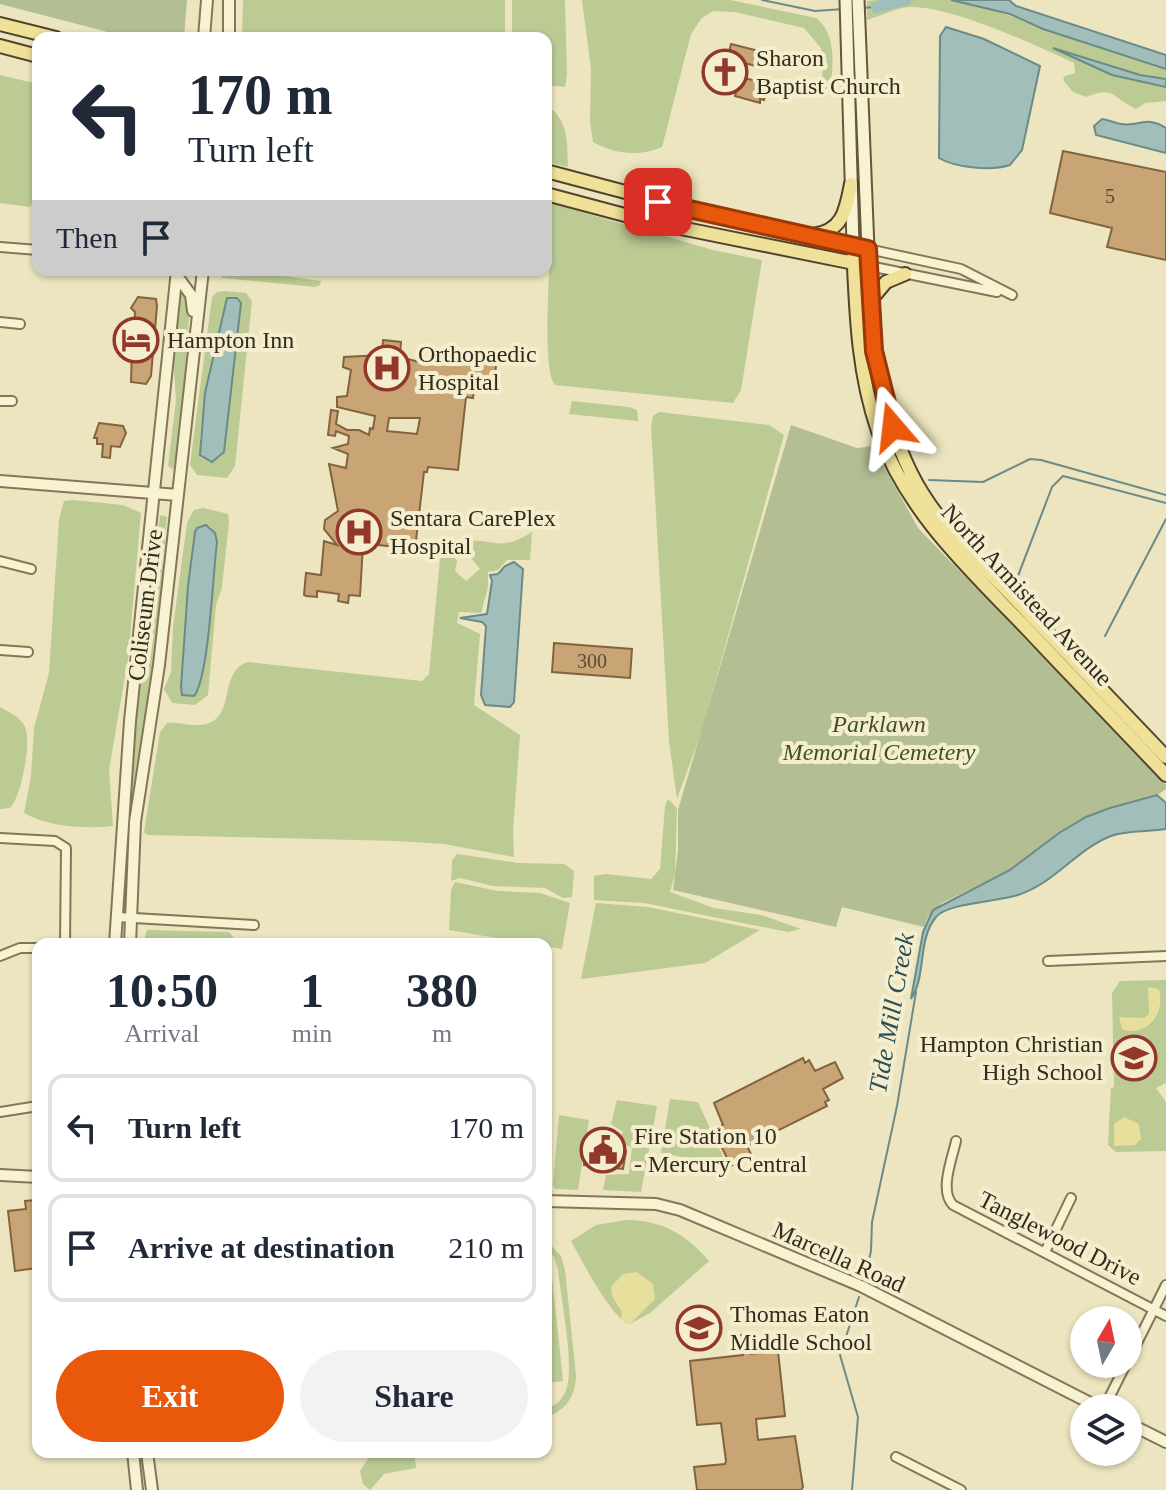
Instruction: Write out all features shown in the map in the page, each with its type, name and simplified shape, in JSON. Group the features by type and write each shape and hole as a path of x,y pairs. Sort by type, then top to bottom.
{"main road":[{"name":"North Armistead Avenue","path":"852,2 874,351 884,400 909,467 923,494 971,553 1166,757"},
{"name":"North Armistead Avenue","path":"853,22 851,184 855,312 862,373 879,433 896,471 922,515 957,557 1166,775"},
{"path":"0,24 32,32"},
{"path":"0,46 32,54"},
{"path":"552,173 664,204 868,249"},
{"path":"806,236 823,234 837,225 844,216 851,184"},
{"path":"552,196 651,222 869,266"},
{"path":"733,240 772,253 838,267 849,279 855,312"},
{"path":"870,301 886,282 905,274"}],"street":[{"path":"204,32 207,0"},
{"path":"229,0 229,32"},
{"path":"0,247 32,250"},
{"path":"868,249 961,269 1012,295 869,266"},
{"name":"Coliseum Drive","path":"115,938 130,721 177,276"},
{"path":"179,276 188,287 193,302 186,370 186,424"},
{"name":"Coliseum Drive","path":"130,938 135,822 159,665 202,276"},
{"path":"0,322 20,324"},
{"path":"0,401 12,401"},
{"path":"0,481 178,495"},
{"path":"0,561 31,569"},
{"path":"0,650 28,652"},
{"path":"0,838 55,841 66,848 65,938"},
{"path":"117,917 254,925"},
{"path":"0,956 20,948 32,948"},
{"path":"1048,961 1166,956"},
{"path":"0,1112 32,1107"},
{"name":"Tanglewood Drive","path":"956,1141 947,1190 948,1201 1166,1316"},
{"path":"0,1175 32,1177"},
{"path":"1045,1252 1071,1198"},
{"name":"Marcella Road","path":"552,1201 656,1204 688,1212 861,1286 1074,1394"},
{"path":"1142,1333 1166,1285"},
{"path":"1142,1430 1166,1442"},
{"path":"896,1457 961,1490"},
{"path":"134,1458 137,1490"},
{"path":"148,1458 152,1490"}],"green space":[{"path":"0,0 187,0 184,32 108,32 0,4"},
{"path":"243,0 505,0 505,32 242,32"},
{"path":"512,0 565,0 565,87 552,86 552,32 512,32"},
{"path":"582,0 730,0 816,18 823,24 830,41 833,59 830,87 825,90 820,88 824,63 821,48 804,28 735,12 713,11 702,18 691,34 662,147 636,153 609,149 593,142 590,122 591,69"},
{"path":"951,0 981,6 1166,69 1166,79 1140,75 1055,48 1112,75 1166,87 1166,101 1145,103 1136,109 1109,93 1087,97 1073,92 1063,80 1065,76 1075,73 1074,63 1038,46 946,12 909,7 867,20 867,1"},
{"path":"0,75 32,83 32,202 30,207 0,203"},
{"path":"552,110 563,124 568,167 552,163"},
{"path":"552,204 713,250 762,260 741,390 733,403 555,385 548,356 549,276 552,276"},
{"path":"284,276 321,281 315,287 222,278"},
{"path":"181,291 190,304 181,431 173,470 168,466 176,400 173,355"},
{"path":"217,292 246,293 252,301 235,466 227,478 197,475 190,465 212,297","holes":["227,298 237,298 241,304 224,452 200,440 205,393"]},
{"path":"572,401 629,407 637,410 638,421 569,414"},
{"path":"659,412 769,425 784,435 701,733 677,799 669,741 651,426 653,416"},
{"name":"Parklawn Memorial Cemetery","path":"791,425 857,448 873,446 918,528 1166,785 1166,789 1157,795 1110,808 1069,827 1010,870 942,903 928,917 924,927 842,907 836,927 673,890 678,851 678,810"},
{"path":"64,501 123,505 141,513 128,659 109,770 113,826 67,826 24,813 31,776 34,728 49,673 59,520"},
{"path":"203,508 228,514 229,522 222,587 216,605 208,695 195,705 172,703 164,689 171,672 173,627 187,523 194,510","holes":["210,526 217,542 199,690 181,687 194,539 195,532"]},
{"path":"160,515 167,517 158,633 132,795 128,860 126,841 137,705"},
{"path":"532,532 530,560 507,560 498,570 488,572 488,587 481,613 459,612 457,623 480,634 474,705 520,735 514,857 444,844 147,835 144,832 160,732 167,723 195,725 211,722 219,716 238,667 248,662 422,681 429,674 440,559 447,547 457,561 455,571 466,581 480,569 460,544 470,541 509,542"},
{"path":"0,707 23,724 27,744 18,793 10,808 0,809"},
{"path":"668,799 677,808 675,874 670,892 714,908 761,915 801,929 788,932 644,903 594,900 594,876 606,874 651,879 660,869"},
{"path":"457,854 518,863 564,864 574,871 572,897 563,898 545,888 492,886 460,878 451,881 452,861"},
{"path":"455,882 498,891 540,893 570,903 562,949 552,947 552,938 497,938 449,930 451,890"},
{"path":"596,903 648,907 760,930 705,963 581,979"},
{"path":"147,930 229,932 234,938 145,938"},
{"name":"Hampton Christian High School","path":"1166,980 1166,1083 1156,1088 1166,1102 1166,1151 1116,1152 1108,1145 1111,1088 1114,1087 1112,993 1120,981"},
{"path":"670,1099 698,1102 724,1159 713,1163 661,1153"},
{"path":"617,1100 657,1106 641,1192 603,1190 606,1175 629,1174 632,1147 626,1145 621,1137 623,1132 611,1124"},
{"path":"559,1115 589,1120 578,1190 555,1189 553,1185"},
{"path":"626,1220 651,1223 673,1231 709,1261 650,1313 630,1324 622,1320 606,1301 571,1241 596,1225"},
{"path":"552,1246 561,1256 565,1270 576,1375 568,1401 552,1414 552,1406 560,1401 566,1391 569,1376 566,1330"},
{"path":"552,1276 563,1381 552,1382"},
{"path":"415,1458 416,1468 384,1474 370,1490 363,1484 360,1471 368,1459"}],"sand":[{"path":"1148,987 1159,989 1157,1015 1139,1030 1122,1029 1119,1017 1145,1018 1149,1014"},
{"path":"1124,1117 1139,1124 1141,1139 1135,1145 1114,1146 1114,1124"},
{"path":"637,1272 653,1284 655,1299 630,1324 621,1319 622,1312 612,1296 611,1287 623,1274"}],"water":[{"path":"951,0 1009,0 1016,6 1166,55 1166,69 1043,29 1010,14"},
{"path":"946,27 984,39 1040,66 1022,150 1010,165 974,168 939,158 940,36"},
{"path":"1053,48 1140,75 1166,79 1166,87 1112,75"},
{"path":"1102,119 1119,124 1159,124 1166,128 1166,153 1096,135 1094,126"},
{"path":"227,298 237,298 241,303 224,452 212,462 200,455 205,393"},
{"path":"206,525 215,533 217,542 207,647 194,696 182,695 188,586 195,532"},
{"path":"514,562 523,569 514,702 510,707 485,705 481,695 486,626 482,622 460,618 487,614 492,581 490,575 498,574"},
{"path":"1157,795 1166,803 1166,829 1111,836 1087,849 1031,890 942,912 926,936 919,979 911,999 923,932 933,910 1010,870 1086,817"}],"building":[{"name":"Sharon Baptist Church","path":"731,44 763,52 760,67 744,63 740,77 765,83 764,100 760,99 760,103 735,96 736,92 706,84 712,58 727,61"},
{"path":"1063,151 1166,172 1166,260 1107,247 1112,228 1050,213"},
{"name":"Hampton Inn","path":"138,297 156,299 157,306 151,376 146,384 131,382 132,348 115,342 117,332 134,331 135,312 131,308"},
{"path":"383,340 401,342 400,357 427,364 432,351 497,357 493,392 474,390 473,398 466,397 458,470 428,467 424,472 415,549 379,545 380,535 364,527 360,596 349,595 348,603 338,601 339,594 317,591 317,597 306,596 306,573 321,575 324,541 337,545 324,529 325,520 338,511 329,464 346,468 348,454 333,448 348,444 349,436 336,431 335,436 328,435 331,410 338,411 336,424 347,430 359,430 369,435 370,428 373,429 375,416 337,407 337,397 347,396 351,370 343,367 344,357 382,355","holes":["389,418 420,418 417,434 387,431"]},
{"path":"99,423 123,426 126,433 120,447 111,446 110,458 102,457 103,444 97,444 97,438 94,438"},
{"path":"554,643 632,649 630,678 552,672"},
{"path":"803,1058 805,1063 809,1060 815,1071 835,1062 843,1078 823,1089 829,1100 825,1102 827,1106 747,1146 752,1156 731,1166 713,1130 723,1125 714,1103"},
{"name":"Fire Station 10 - Mercury Central","path":"605,1133 615,1134 613,1149 626,1151 623,1169 584,1165 588,1139 604,1142"},
{"path":"32,1200 32,1269 15,1271 8,1211 26,1209 25,1201"},
{"path":"749,1334 751,1354 778,1351 785,1416 756,1419 758,1440 795,1436 803,1487 801,1490 697,1490 694,1467 725,1464 726,1461 721,1423 697,1425 690,1361 743,1355 741,1335"}],"waterway":[{"name":"Tide Mill Creek","path":"762,0 815,11 843,9"},
{"name":"Tide Mill Creek","path":"877,7 905,0"},
{"name":"Tide Mill Creek","path":"862,8 877,7"},
{"path":"929,480 983,482 1030,459 1166,495"},
{"path":"1013,589 1052,487 1063,476 1166,503"},
{"path":"1105,636 1166,519"},
{"name":"Tide Mill Creek","path":"865,1277 871,1251 872,1222 897,1106 916,992"},
{"name":"Tide Mill Creek","path":"852,1490 858,1417 840,1355 859,1297"}],"place":[{"name":"Sharon Baptist Church","path":"725,72"},
{"name":"Hampton Inn","path":"136,340"},
{"name":"Orthopaedic Hospital","path":"387,368"},
{"name":"Sentara CarePlex Hospital","path":"359,532"},
{"name":"Hampton Christian High School","path":"1134,1058"},
{"name":"Fire Station 10 - Mercury Central","path":"603,1150"},
{"name":"Thomas Eaton Middle School","path":"699,1328"}],"route":[{"path":"658,202 868,249 874,351 893,427"}]}
